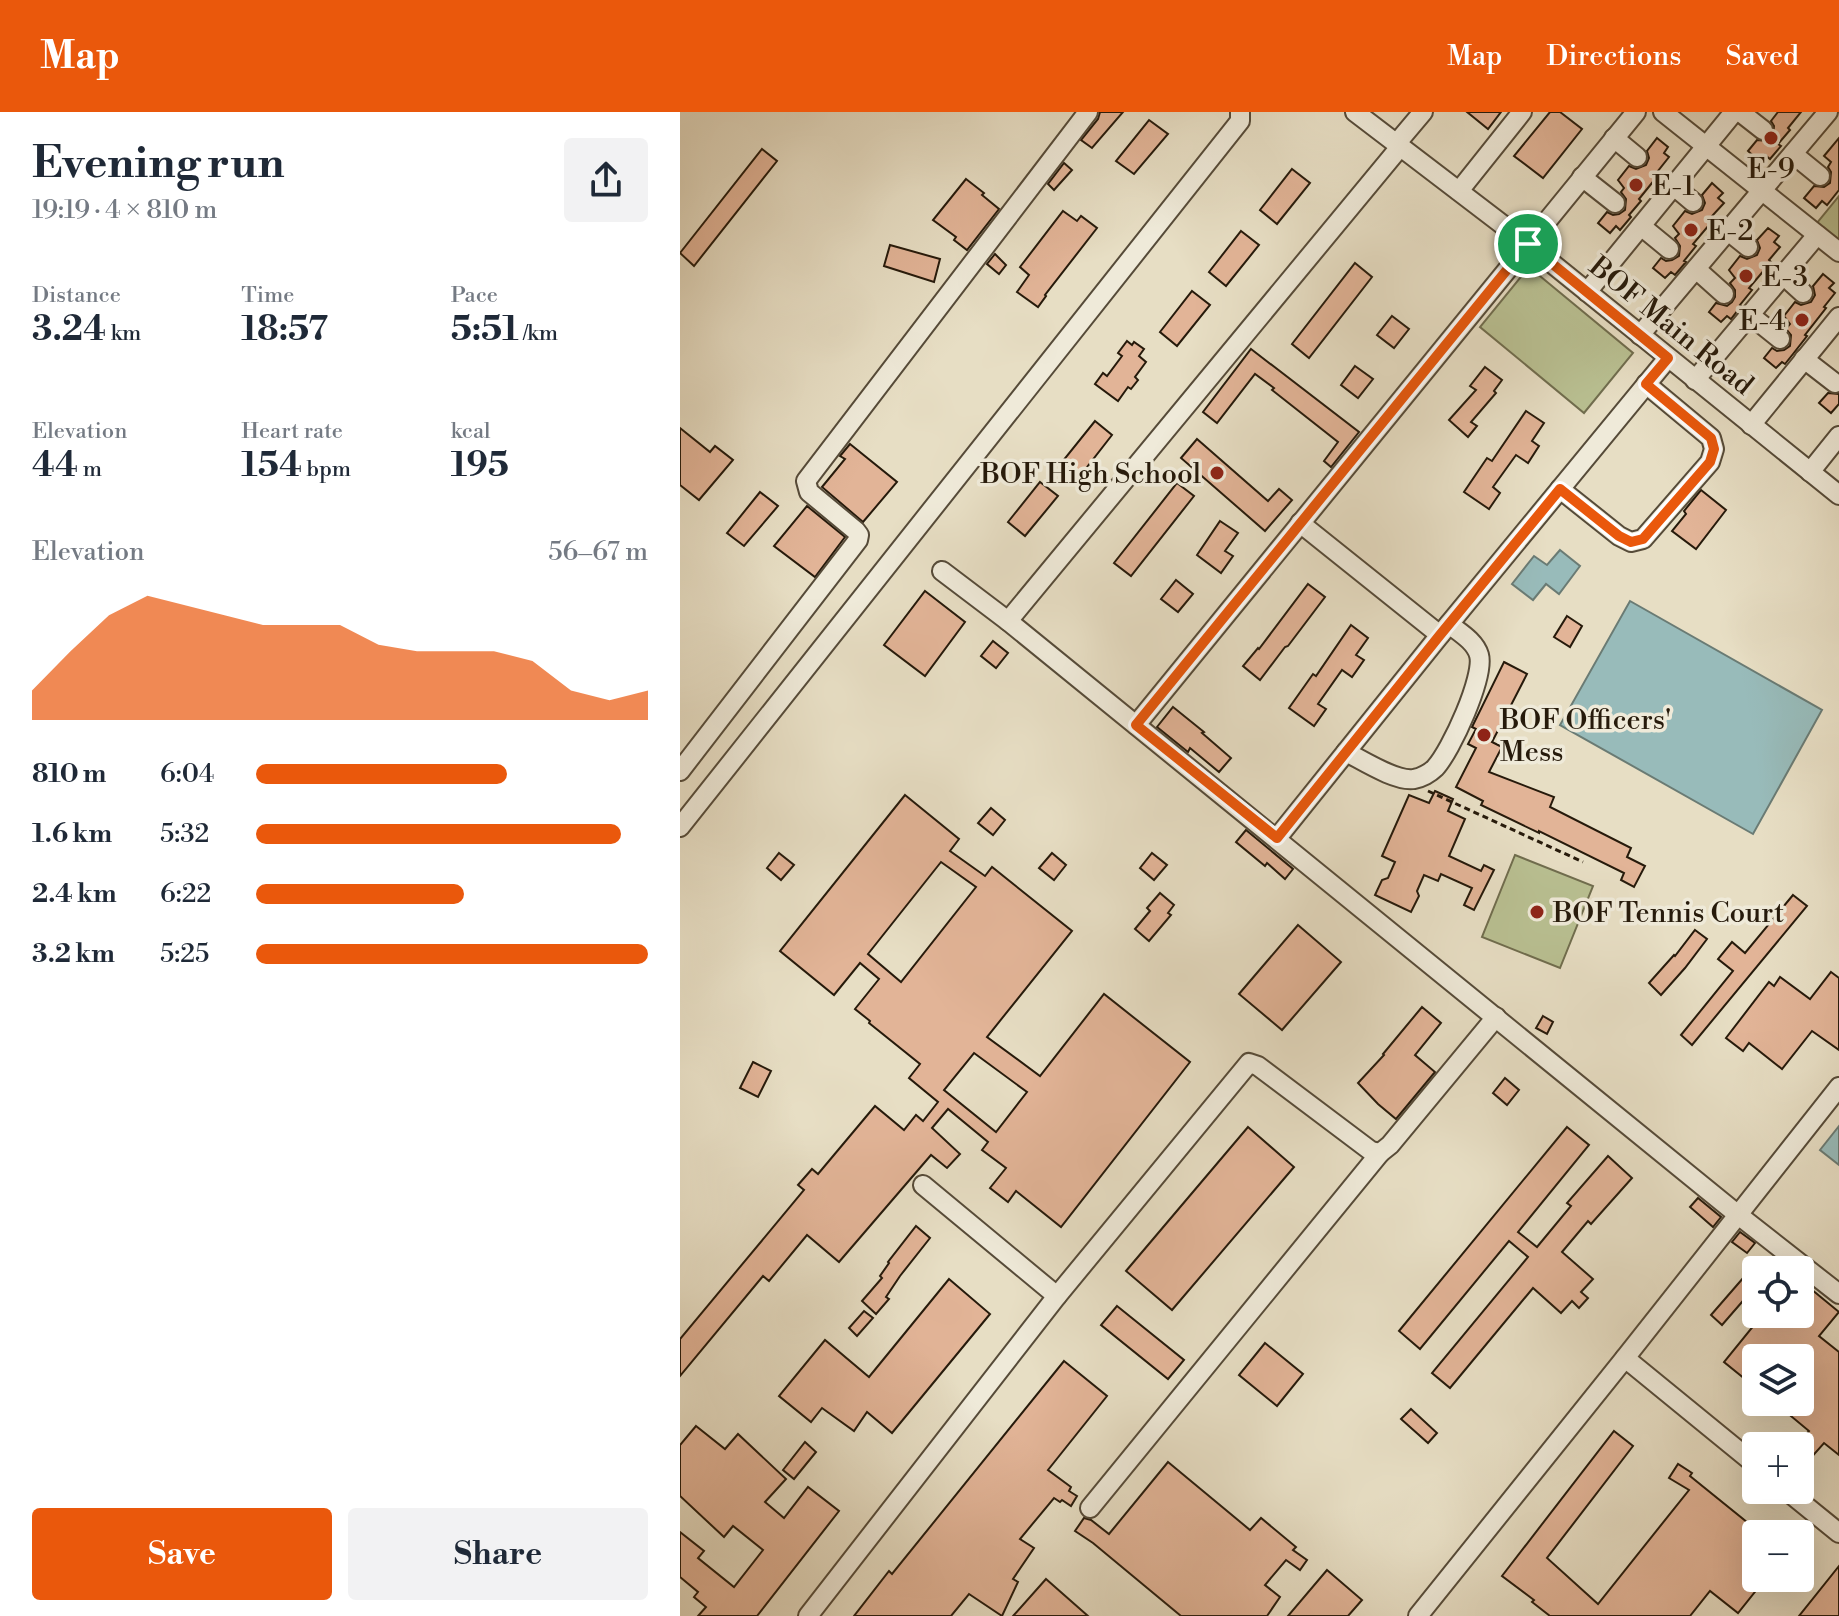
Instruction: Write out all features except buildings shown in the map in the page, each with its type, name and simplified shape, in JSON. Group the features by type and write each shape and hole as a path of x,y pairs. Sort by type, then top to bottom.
{"street":[{"path":"680,771 858,540 856,531 809,492 806,481 1088,112"},
{"path":"680,827 1240,121 1240,112"},
{"name":"BOF Main Road","path":"1355,112 1528,244 1839,495"},
{"path":"1008,621 1423,112"},
{"path":"1459,191 1522,112"},
{"path":"1136,725 1636,112"},
{"path":"1663,112 1839,252"},
{"path":"1587,292 1734,112"},
{"path":"1740,112 1763,130"},
{"path":"1640,335 1793,154 1831,117"},
{"path":"1614,138 1637,157"},
{"path":"1793,154 1820,176"},
{"path":"1582,177 1615,203"},
{"path":"1674,186 1693,202"},
{"path":"1641,226 1669,249"},
{"path":"1728,231 1748,247"},
{"path":"1695,380 1817,235"},
{"path":"1696,269 1724,294"},
{"path":"1783,275 1803,293"},
{"path":"1750,315 1780,339"},
{"path":"1751,425 1838,319"},
{"path":"1277,838 1444,629 1668,358"},
{"path":"1804,359 1835,383"},
{"path":"1560,489 1631,542 1643,539 1710,462 1714,449 1711,438 1646,384"},
{"path":"1810,472 1839,436"},
{"path":"1300,523 1444,629 1475,646 1479,656 1479,676 1450,745 1435,768 1425,776 1412,780 1395,776 1346,752"},
{"path":"942,571 1008,621 1839,1294"},
{"path":"1090,1508 1380,1153 1390,1145 1496,1017"},
{"path":"808,1616 1057,1296 1249,1063 1258,1066 1371,1151 1380,1153"},
{"path":"1418,1616 1839,1087"},
{"path":"923,1185 1057,1296"},
{"path":"1625,1358 1742,1454"},
{"path":"1803,1504 1839,1533"}],"path":[{"path":"1425,776 1429,791 1583,862"}],"green space":[{"path":"1839,196 1839,243 1816,224"},
{"path":"1529,267 1633,353 1584,413 1480,327"},
{"name":"BOF Tennis Court","path":"1515,855 1593,886 1560,968 1482,937"}],"water":[{"path":"1560,550 1580,566 1559,594 1546,584 1533,600 1512,584 1534,556 1547,565"},
{"path":"1630,601 1822,710 1753,834 1560,725"},
{"path":"1839,1126 1839,1165 1820,1150"}],"place":[{"name":"E-9","path":"1771,138"},
{"name":"E-1","path":"1636,185"},
{"name":"E-2","path":"1691,230"},
{"name":"E-3","path":"1746,276"},
{"name":"E-4","path":"1802,320"},
{"name":"BOF High School","path":"1217,473"},
{"name":"BOF Officers' Mess","path":"1484,735"},
{"name":"BOF Tennis Court","path":"1537,912"}],"route":[{"path":"1528,244 1668,358 1646,384 1711,438 1714,449 1710,462 1643,539 1631,542 1560,489 1277,838 1136,725 1528,244"}]}
